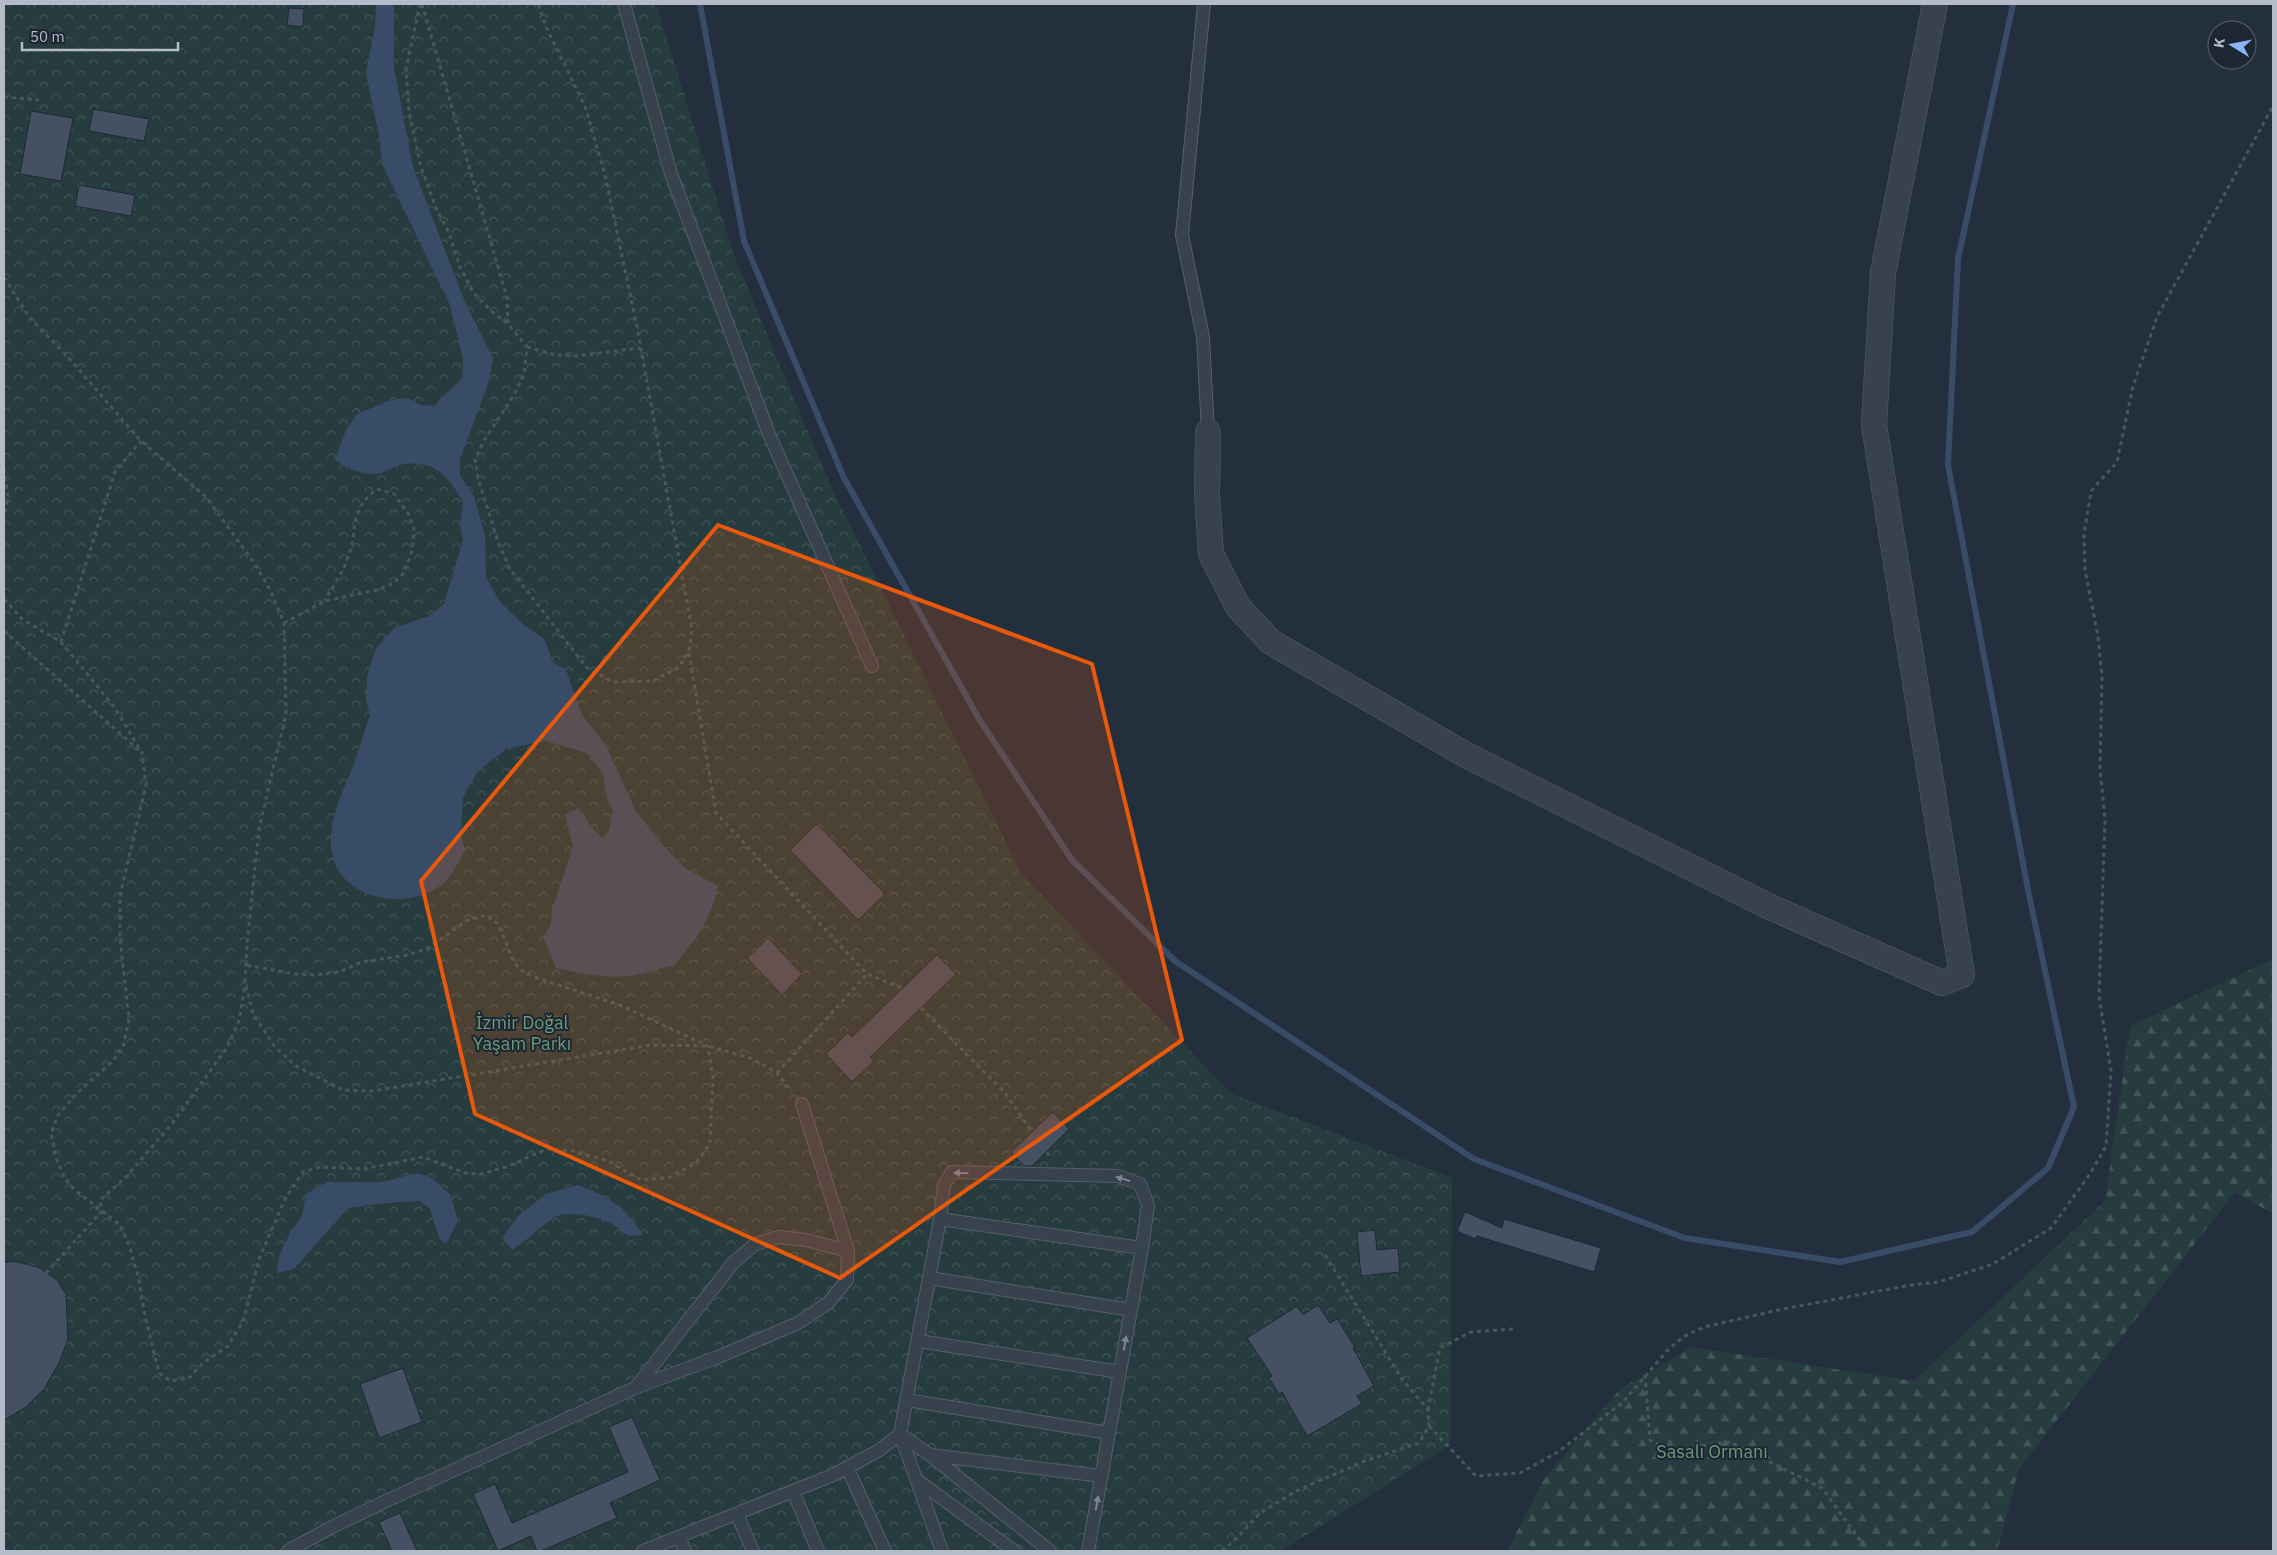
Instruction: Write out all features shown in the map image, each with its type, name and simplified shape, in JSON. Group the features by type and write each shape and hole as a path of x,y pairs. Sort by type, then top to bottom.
{"street":[{"path":"1208,432 1207,494 1211,554 1238,607 1271,642 1466,755 1768,906 1942,983 1962,975 1874,425 1883,273 1935,4"}],"lane":[{"path":"624,4 671,174 769,434 872,666"},
{"path":"1204,4 1182,236 1203,337 1208,432"},
{"path":"288,1551 378,1505 636,1387 718,1357 798,1323 828,1303 847,1280 848,1251 802,1104"},
{"path":"942,1551 900,1434 940,1219 944,1185 952,1172 1118,1176 1140,1184 1148,1205 1088,1551"},
{"path":"940,1219 1142,1248"},
{"path":"636,1387 733,1263 756,1244 779,1237 806,1240 848,1251"},
{"path":"929,1278 1131,1310"},
{"path":"918,1341 1120,1372"},
{"path":"907,1400 1109,1433"},
{"path":"900,1434 1050,1551"},
{"path":"643,1551 793,1491 847,1467 878,1451 900,1434"},
{"path":"930,1456 1102,1476"},
{"path":"847,1467 885,1551"},
{"path":"917,1480 1014,1551"},
{"path":"793,1491 818,1551"},
{"path":"736,1514 752,1551"},
{"path":"679,1537 685,1551"}],"path":[{"path":"421,4 507,298 508,324"},
{"path":"421,4 406,69 409,112 422,167 436,208 449,233 460,267 473,292 489,309 508,324 527,347 556,355 575,356 640,348"},
{"path":"538,4 547,29 585,106 605,175 640,348 692,630 689,652 716,813 867,974 902,988"},
{"path":"4,97 39,100"},
{"path":"4,277 29,317 67,356 141,441 206,497 255,564 284,623 286,714 260,829 245,982 239,1021 226,1049 171,1125 126,1177 100,1200 102,1211"},
{"path":"527,347 524,374 475,459 478,478 498,542 510,569 586,667 614,682 653,681 679,667 689,652"},
{"path":"61,642 114,472 141,441"},
{"path":"4,469 8,496 4,518"},
{"path":"284,623 325,601 376,590 394,584 404,573 412,551 414,529 409,515 394,494 377,489 364,499 355,516 354,541 347,562 325,601"},
{"path":"4,598 22,619 61,642 116,708 142,753 146,785 120,895 120,938 129,1020 123,1047 113,1062 78,1093 58,1115 51,1133 57,1160 65,1179 76,1191 120,1225 129,1245 138,1276 145,1316 159,1372 171,1381 189,1378 203,1363 228,1346 243,1322 259,1259 285,1199 303,1172 320,1167 364,1169 423,1157 465,1173 481,1174 506,1167 547,1149 573,1151 608,1162 641,1180 668,1178 697,1162 710,1142 713,1077 708,1046"},
{"path":"4,631 142,753"},
{"path":"246,965 295,974 314,975 339,972 362,962 408,955 428,948 468,920 486,915 498,924 514,962 520,970 534,977 620,1005 708,1046 753,1059 777,1073 802,1104"},
{"path":"777,1073 867,974"},
{"path":"245,982 253,1014 275,1047 296,1066 343,1090 373,1091 651,1045 708,1046"},
{"path":"921,1008 1004,1093 1032,1132"},
{"path":"46,1272 102,1211"},
{"path":"1325,1255 1402,1380 1428,1410"},
{"path":"1429,1426 1428,1410 1440,1348 1471,1332 1514,1329"},
{"path":"1645,1375 1650,1440 1668,1450 1730,1442 1822,1488 1868,1551"}],"highlighted area":[{"path":"718,525 1092,664 1182,1040 840,1278 475,1114 421,881"}],"green space":[{"name":"İzmir Doğal Yaşam Parkı","path":"4,4 656,4 733,253 829,482 1021,873 1230,1093 1452,1178 1450,1445 1281,1551 4,1551"},
{"name":"Sasalı Ormanı","path":"2273,959 2273,1214 2235,1192 2019,1469 1997,1551 1507,1551 1544,1479 1619,1390 1692,1347 1914,1381 2105,1201 2130,1026"}],"water":[{"path":"376,4 394,4 394,68 413,167 463,297 493,359 488,384 460,459 460,476 474,496 485,535 486,577 500,602 524,625 544,639 553,662 566,670 582,715 606,745 636,811 660,842 685,868 718,886 707,920 674,966 640,974 615,977 556,968 543,937 551,924 552,909 573,847 565,815 578,808 591,827 603,839 609,830 613,810 607,799 603,774 587,753 546,741 506,749 477,772 463,798 461,833 465,851 450,877 434,890 418,896 401,899 383,898 366,893 351,884 340,873 333,857 331,832 333,819 370,715 366,700 367,676 376,648 394,628 429,616 444,604 463,540 460,523 463,502 447,478 440,472 425,465 415,463 397,466 382,473 370,474 354,470 335,460 346,430 357,414 391,400 408,398 421,405 434,406 462,378 463,359 450,305 382,164 379,136 366,73 375,26"},
{"path":"417,1173 430,1177 450,1194 458,1221 446,1244 439,1238 430,1209 420,1201 348,1208 294,1269 277,1273 279,1257 288,1237 302,1216 306,1194 327,1182 383,1182"},
{"path":"578,1185 608,1198 623,1210 643,1235 628,1236 607,1221 584,1215 568,1214 555,1217 512,1250 502,1238 519,1215 546,1194"}],"building":[{"path":"289,8 304,9 303,27 287,25"},
{"path":"93,109 149,119 144,141 89,131"},
{"path":"31,111 73,118 61,181 20,174"},
{"path":"79,185 135,195 131,216 75,206"},
{"path":"817,824 885,894 858,920 790,850"},
{"path":"768,938 802,974 782,995 747,958"},
{"path":"937,955 956,974 870,1057 874,1061 852,1082 826,1054 848,1033 852,1037"},
{"path":"1053,1112 1069,1129 1032,1166 1024,1166 1011,1152"},
{"path":"1465,1212 1502,1228 1504,1219 1601,1248 1594,1272 1477,1236 1476,1239 1457,1231"},
{"path":"1375,1230 1377,1250 1398,1248 1400,1272 1361,1276 1357,1232"},
{"path":"13,1261 38,1267 57,1280 66,1294 68,1339 59,1363 44,1389 26,1407 4,1420 4,1263"},
{"path":"1318,1305 1330,1323 1337,1319 1355,1347 1353,1348 1374,1386 1357,1396 1362,1404 1307,1436 1282,1392 1279,1394 1269,1378 1272,1376 1247,1338 1297,1306 1303,1315"},
{"path":"403,1368 422,1422 379,1438 360,1384"},
{"path":"632,1417 660,1480 610,1503 617,1518 541,1551 537,1551 531,1536 498,1551 473,1494 495,1484 512,1523 628,1472 609,1427"},
{"path":"400,1513 417,1551 392,1551 379,1522"}],"waterway":[{"path":"700,4 744,241 844,478 979,719 1072,860 1175,961 1474,1159 1685,1238 1840,1262 1972,1232 2048,1168 2074,1107 2029,895 1948,465 1958,259 2013,4"}]}
